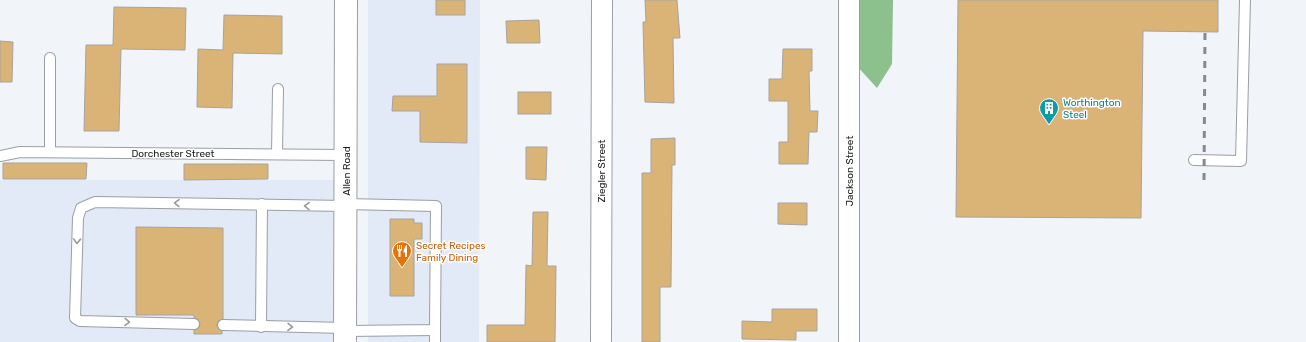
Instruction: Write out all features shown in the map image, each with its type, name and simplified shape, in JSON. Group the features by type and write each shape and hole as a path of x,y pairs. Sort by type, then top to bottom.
{"main road":[{"name":"Allen Road","path":"345,334 346,0"}],"street":[{"name":"Ziegler Street","path":"601,342 602,0"},
{"name":"Jackson Street","path":"849,0 849,342"}],"lane":[{"path":"1194,160 1241,161 1245,0"},
{"path":"50,58 50,152"},
{"path":"277,154 278,89"},
{"name":"Dorchester Street","path":"0,156 20,152 50,152 346,156"},
{"path":"194,324 80,321 75,318 78,218 82,208 95,202 436,206 435,342"},
{"path":"261,327 262,204"},
{"path":"222,326 261,327 345,334 435,330"}],"shaded area":[{"path":"368,0 480,0 479,342 368,342"},
{"path":"0,180 346,180 345,342 0,342"}],"green space":[{"path":"857,0 893,0 892,64 877,88 856,65"}],"building":[{"path":"436,0 465,0 465,15 436,15"},
{"path":"645,0 677,0 680,38 673,38 674,103 645,102 643,22 646,22"},
{"name":"Worthington Steel","path":"958,0 1218,0 1218,32 1143,31 1141,218 956,217"},
{"path":"114,7 186,8 185,50 121,49 119,131 84,131 86,45 113,45"},
{"path":"224,15 282,16 282,54 233,53 232,108 197,107 198,49 223,50"},
{"path":"539,20 540,43 507,43 506,21"},
{"path":"0,41 13,42 12,82 0,82"},
{"path":"783,49 812,49 812,71 809,71 810,111 818,111 817,132 809,132 808,164 779,164 779,142 788,142 788,101 769,101 769,79 782,79"},
{"path":"437,64 467,64 467,143 420,142 420,111 392,111 393,96 437,96"},
{"path":"518,92 551,92 551,114 518,114"},
{"path":"675,138 675,165 672,165 671,287 660,287 660,342 642,342 642,173 651,173 651,139"},
{"path":"526,147 547,147 546,180 526,179"},
{"path":"3,163 87,163 86,179 3,179"},
{"path":"184,164 268,164 268,179 184,180"},
{"path":"778,203 807,203 807,225 778,224"},
{"path":"533,212 548,212 547,266 556,266 555,342 487,342 487,325 525,325 526,265 532,266"},
{"name":"Secret Recipes Family Dining","path":"390,219 414,219 414,223 422,223 422,239 414,239 414,296 390,296"},
{"path":"136,227 223,228 223,319 218,321 217,325 222,331 222,334 194,334 194,330 199,328 200,324 198,319 194,318 194,315 136,315"},
{"path":"772,309 817,309 817,331 796,331 796,340 742,339 742,321 772,322"}],"railway":[{"path":"1204,180 1205,32"}],"place":[{"name":"Worthington Steel","path":"1049,125"},
{"name":"Secret Recipes Family Dining","path":"402,268"}]}
